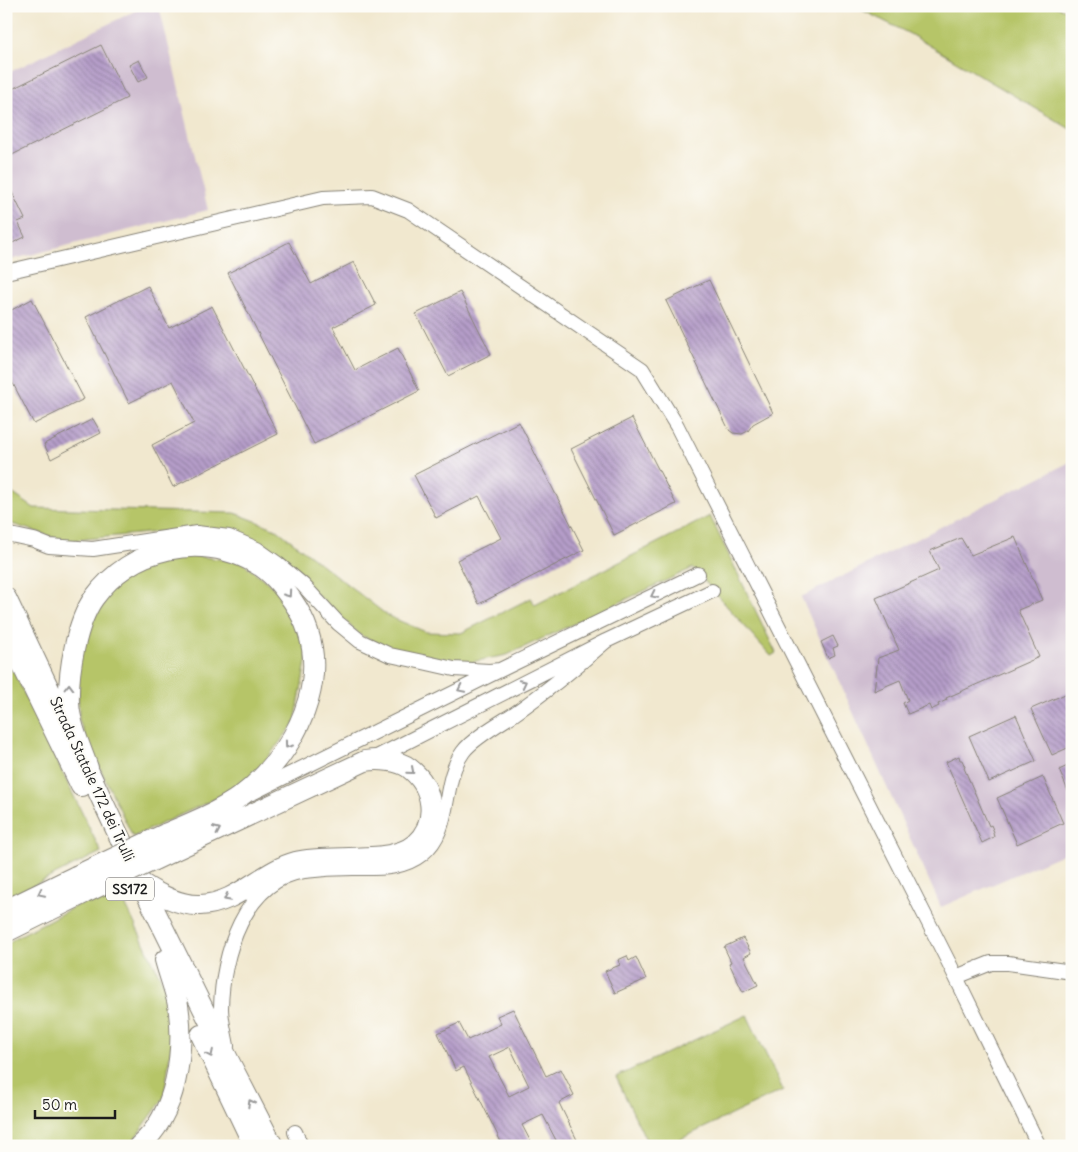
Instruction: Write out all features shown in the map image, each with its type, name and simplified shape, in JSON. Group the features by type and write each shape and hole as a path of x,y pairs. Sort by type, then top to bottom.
{"highway":[{"path":"88,768 72,722 69,704 70,678 75,647 83,621 93,599 108,581 146,555 172,547 211,547 256,563 282,586 304,620 311,639 313,681 308,702 292,738 251,788 230,804 169,843"},
{"name":"Strada Statale 172 dei Trulli","path":"6,598 141,882 273,1146"},
{"name":"Strada Statale 172 dei Trulli","path":"6,632 254,1146"},
{"path":"6,910 81,885 169,843 365,760 384,759 408,767 424,785 432,806 428,827 414,844 397,854 298,862 275,870 260,881 220,902 200,905 182,904 152,890 141,882"},
{"path":"6,938 50,911 81,885"},
{"path":"6,932 50,911"},
{"path":"139,1146 154,1129 164,1112 176,1077 180,1039 179,1018 177,1002 165,960"}],"street":[{"path":"6,272 323,198 372,196 408,210 642,369 677,426 956,977 1039,1146"},
{"path":"6,534 34,540 49,546 93,549 197,533 229,538 257,549 278,564 303,585 338,624 360,641 390,655 454,669 500,670"},
{"path":"230,804 698,574"},
{"path":"370,760 606,641 712,591"},
{"path":"229,1061 221,1010 226,971 236,931 258,897 270,884 290,874 305,871 352,868 381,869 409,862 421,856 434,844 446,815 450,781 455,765 463,750 563,678 606,641"},
{"path":"956,977 991,963 1008,963 1072,972"},
{"path":"295,1132 301,1146"}],"shaded area":[{"path":"145,6 159,6 208,210 6,261 6,74"},
{"path":"1072,461 1072,850 941,907 801,597"}],"green space":[{"path":"854,6 1054,6 1072,12 1072,130 910,34"},
{"path":"6,489 34,508 235,513 276,529 388,616 426,632 461,633 531,598 535,605 710,516 776,653 771,656 693,568 507,655 461,664 417,660 360,635 277,557 189,529 65,541 6,522"},
{"path":"172,553 242,562 283,595 308,651 295,723 253,776 221,796 133,837 86,739 79,720 77,652 86,625 112,585"},
{"path":"6,656 101,852 6,899"},
{"path":"116,885 167,991 174,1025 164,1098 129,1146 6,1146 6,945 15,938"},
{"path":"747,1015 783,1090 666,1146 649,1146 616,1077"}],"building":[{"path":"101,45 127,98 6,158 6,92"},
{"path":"139,60 148,77 138,82 129,65"},
{"path":"6,180 25,219 18,222 25,237 6,246"},
{"path":"289,242 311,284 354,262 376,305 333,327 355,370 398,348 419,391 314,444 228,273"},
{"path":"709,280 773,413 753,424 748,431 742,434 733,433 729,430 666,301"},
{"path":"148,286 169,328 212,306 278,434 173,487 152,445 194,423 173,381 129,403 86,317"},
{"path":"460,292 491,354 448,376 416,314"},
{"path":"32,299 84,399 34,424 6,370 6,313"},
{"path":"632,418 676,504 614,535 571,449"},
{"path":"93,419 101,433 51,459 44,444"},
{"path":"519,422 584,550 479,604 457,560 501,538 479,496 436,518 414,475"},
{"path":"1015,537 1042,600 1018,610 1039,657 946,698 947,700 931,710 929,705 908,714 903,703 908,700 900,680 874,691 878,658 899,650 876,598 939,570 930,551 961,538 971,555"},
{"path":"833,636 838,646 833,648 835,655 828,658 821,642"},
{"path":"1072,691 1072,746 1052,755 1031,709"},
{"path":"1016,715 1036,761 989,782 969,736"},
{"path":"959,756 989,826 991,825 994,832 994,837 982,843 946,762"},
{"path":"1072,764 1072,800 1059,770"},
{"path":"1043,777 1063,823 1017,844 997,798"},
{"path":"743,938 751,953 744,957 758,985 743,992 729,963 731,962 724,947"},
{"path":"627,956 629,961 636,957 646,979 615,993 605,971 620,965 618,960"},
{"path":"513,1009 546,1076 561,1069 574,1095 559,1103 580,1146 559,1146 543,1115 522,1125 533,1146 503,1146 464,1067 456,1071 438,1033 459,1023 468,1040 501,1024 497,1016","holes":["510,1047 529,1086 509,1096 489,1057"]}]}
